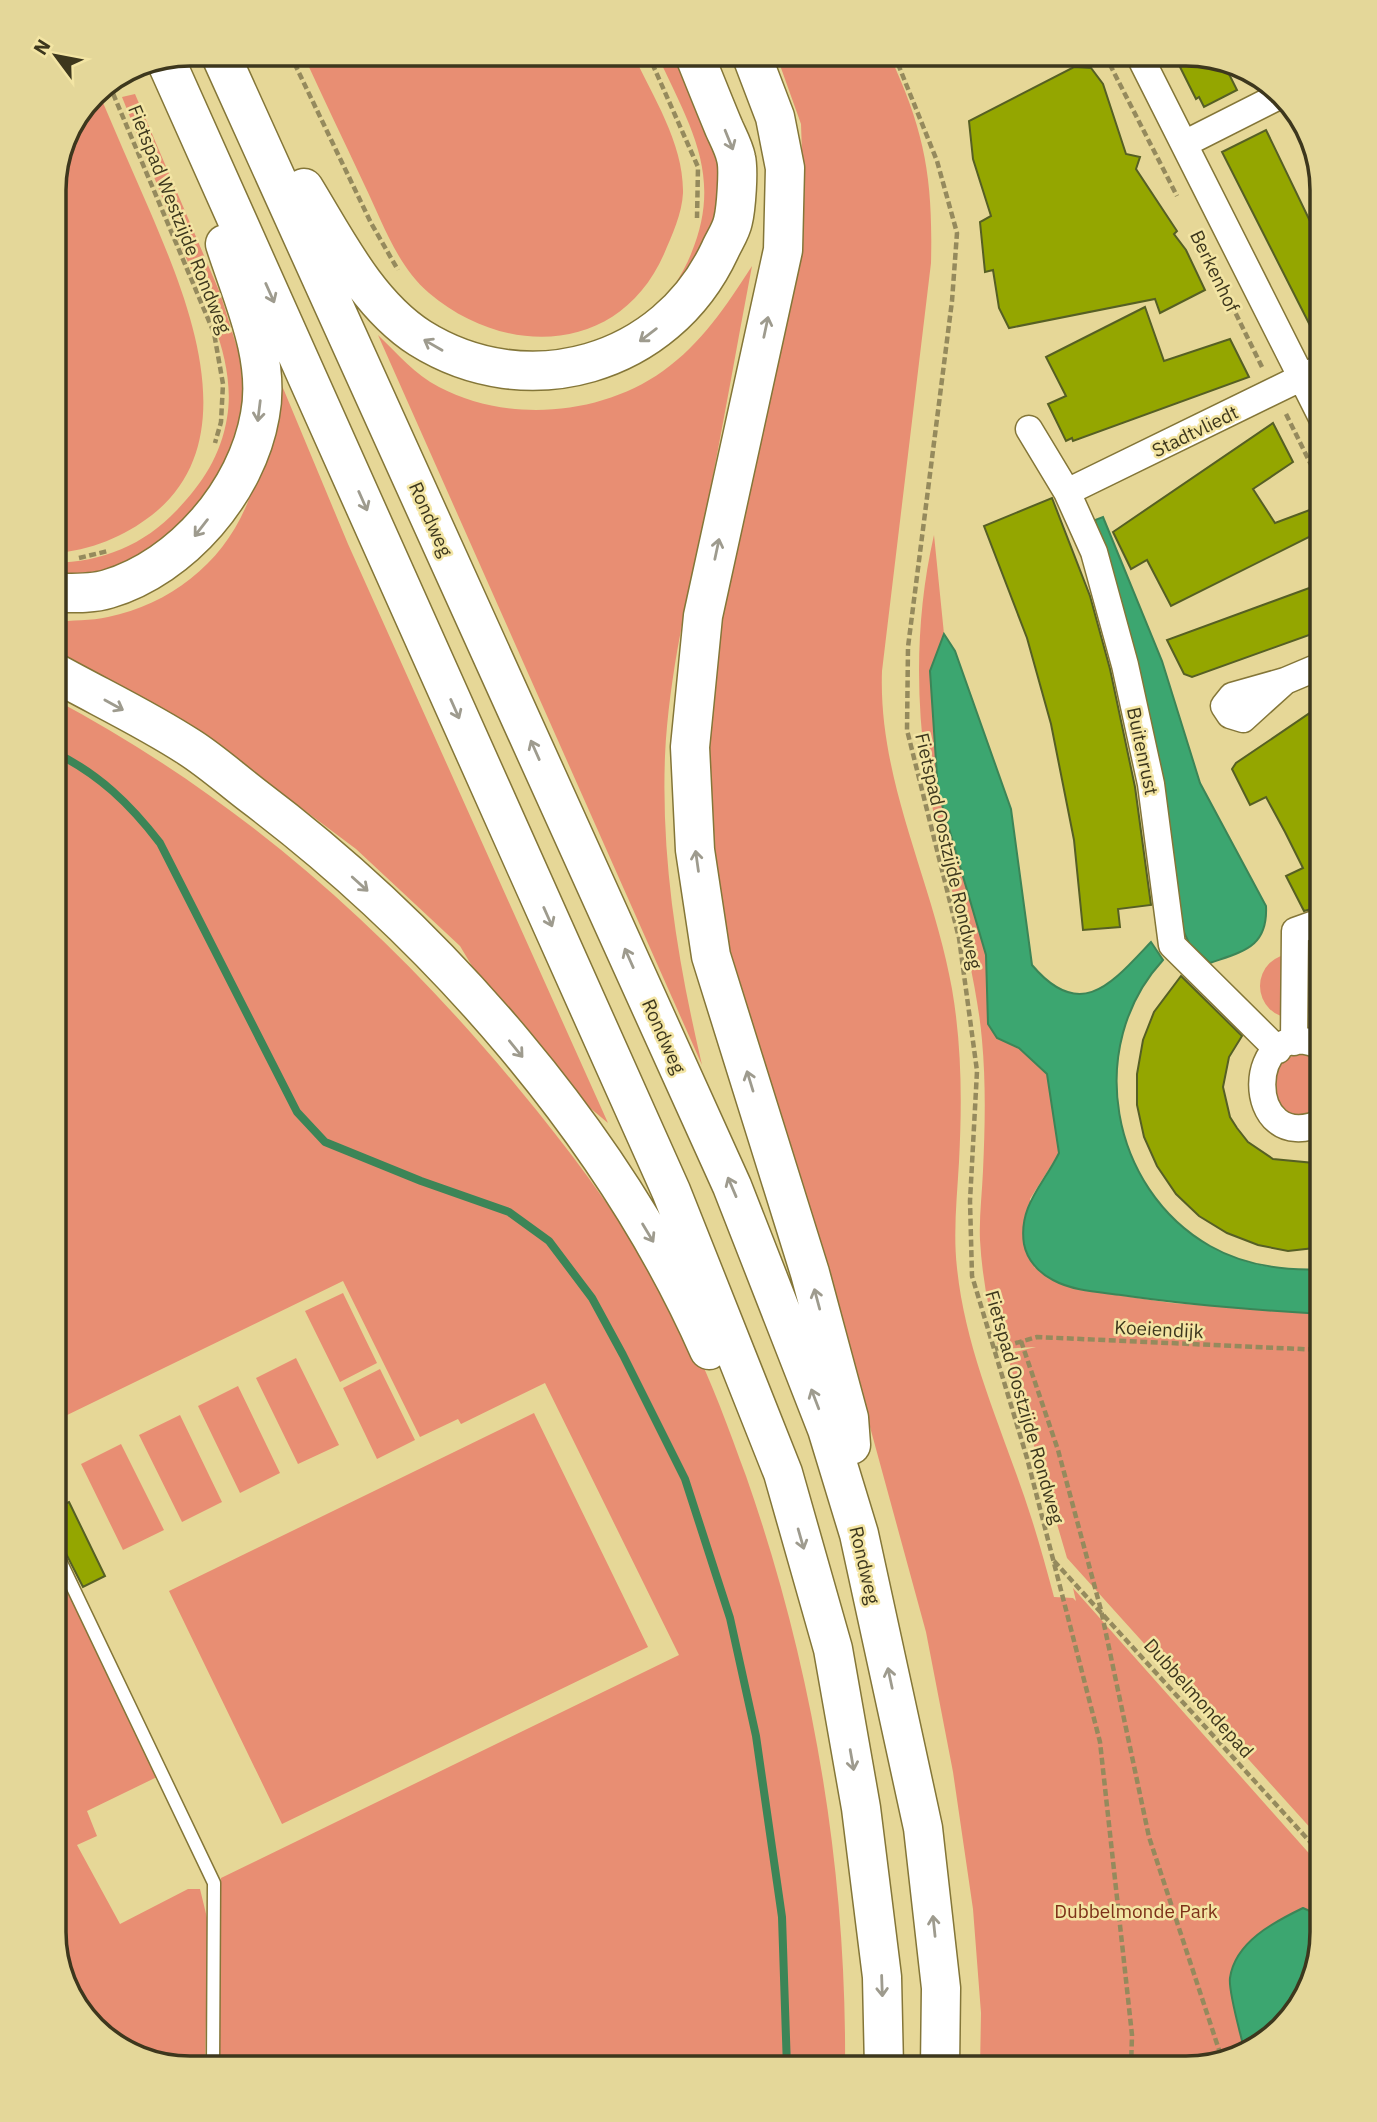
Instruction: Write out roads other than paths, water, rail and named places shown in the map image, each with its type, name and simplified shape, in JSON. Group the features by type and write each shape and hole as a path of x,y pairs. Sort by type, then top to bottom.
{"highway":[{"name":"Rondweg","path":"225,66 732,1186 827,1429 859,1534 923,1828 941,1988 940,2056"},
{"path":"228,66 354,268 389,312 417,336 466,361 498,369 529,371 578,368 629,349 673,316 707,277 733,221 736,158 699,67"},
{"path":"756,67 775,117 785,168 783,250 703,616 690,747 695,850 711,956 810,1273 849,1418 859,1534"},
{"path":"67,579 105,590 145,573 195,536 242,473 261,415 258,347 169,69"},
{"path":"169,69 671,1191 783,1474 833,1648 861,1808 882,1977 884,2056"},
{"path":"67,679 188,746 276,813 371,894 459,979 573,1118 650,1235 699,1326 747,1435 783,1474"}],"street":[{"name":"Berkenhof","path":"1145,67 1184,144 1310,369"},
{"path":"1184,144 1271,100"},
{"name":"Stadtvliedt","path":"1067,492 1310,374"},
{"name":"Buitenrust","path":"1029,429 1067,492 1094,552 1125,665 1151,784 1172,945 1215,986 1286,1046"},
{"path":"1285,681 1310,670"},
{"path":"1286,1046 1295,931 1310,926"},
{"path":"1310,1043 1303,1041 1286,1046 1269,1057 1260,1078 1260,1090 1268,1111 1277,1119 1297,1127 1310,1124"}],"lane":[{"path":"66,1574 214,1883 213,2055"}],"waterway":[{"path":"67,759 113,791 160,843 297,1112 325,1142 421,1181 509,1212 549,1241 592,1298 685,1479 730,1618 756,1736 782,1917 787,2056"}],"park label":[{"name":"Dubbelmonde Park","path":"1136,1911"}]}
